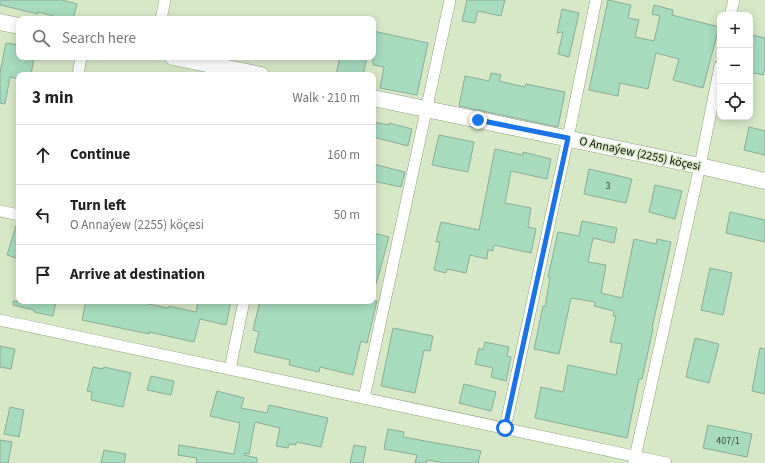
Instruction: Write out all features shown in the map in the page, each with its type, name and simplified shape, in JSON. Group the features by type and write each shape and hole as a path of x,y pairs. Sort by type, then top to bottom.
{"main road":[{"path":"0,22 16,25"},
{"path":"188,60 246,72"},
{"name":"O Annaýew (2255) köçesi","path":"376,99 568,138 765,181"}],"street":[{"path":"162,16 165,0"},
{"path":"364,398 450,0"},
{"path":"505,428 568,138 596,0"},
{"path":"731,12 734,0"},
{"path":"78,72 80,60"},
{"path":"635,460 700,166 717,81"},
{"path":"0,211 16,214"},
{"path":"230,369 243,304"},
{"path":"0,320 505,428 635,460 666,463"}],"building":[{"path":"0,0 62,0 77,4 74,16 53,16 38,12 38,14 0,5"},
{"path":"467,0 505,0 501,16 478,11 475,23 462,21"},
{"path":"608,0 631,5 628,18 639,20 635,37 654,41 660,16 652,14 654,5 673,10 672,15 717,26 717,35 703,88 673,80 679,59 656,53 648,89 620,83 618,96 589,90"},
{"path":"562,9 579,13 569,57 558,54 563,32 557,33"},
{"path":"376,32 428,43 417,95 380,88 384,67 373,65 373,60 376,60"},
{"path":"753,35 765,38 765,69 763,75 753,73"},
{"path":"6,43 16,45 16,60 34,60 32,72 16,72 16,78 10,77 5,104 0,103 0,73"},
{"path":"339,60 366,60 364,72 337,72"},
{"path":"491,73 501,75 499,81 525,87 526,84 565,92 558,127 459,106 465,76 489,81"},
{"path":"376,123 389,125 389,123 412,129 408,146 376,138"},
{"path":"749,127 765,131 765,155 744,150"},
{"path":"439,135 474,142 468,172 432,165"},
{"path":"495,149 523,155 523,152 551,159 547,179 511,171 505,203 531,208 528,227 536,229 531,253 494,245 493,251 488,250 487,259 470,255 466,273 447,269 446,273 434,270 440,242 436,242 441,222 479,230"},
{"path":"376,165 405,172 401,187 376,182"},
{"path":"589,169 632,179 626,203 584,194"},
{"path":"655,185 682,191 675,219 649,212"},
{"path":"730,212 765,220 765,242 726,233"},
{"path":"582,221 617,228 614,243 593,238 588,262 606,265 601,293 622,298 634,239 656,244 657,239 671,242 642,379 639,379 627,438 535,418 541,387 563,392 568,365 616,375 622,344 610,342 616,316 613,316 614,311 594,306 595,302 571,298 559,354 534,349 543,306 545,307 550,278 548,277 558,232 579,236"},
{"path":"16,226 16,258 7,255"},
{"path":"376,234 389,237 376,284"},
{"path":"710,268 732,273 723,315 701,310"},
{"path":"13,301 16,301 16,304 55,304 53,316 13,305"},
{"path":"377,301 367,343 361,341 353,375 320,367 319,372 289,365 290,360 254,352 259,332 253,330 259,304 376,304"},
{"path":"85,304 149,304 168,308 169,306 196,312 197,304 230,304 226,325 200,319 194,342 82,320"},
{"path":"393,328 433,336 430,351 424,350 415,393 381,386"},
{"path":"695,338 719,344 709,383 686,377"},
{"path":"485,342 509,347 507,356 511,357 506,381 491,377 493,368 475,364 479,348 483,350"},
{"path":"0,346 15,349 11,369 0,367"},
{"path":"760,348 765,349 765,394 752,391"},
{"path":"93,367 103,369 104,367 131,373 123,407 91,400 92,392 87,391"},
{"path":"151,376 174,381 171,395 147,390"},
{"path":"464,384 496,392 491,411 459,403"},
{"path":"217,391 244,398 241,408 267,413 269,405 328,418 321,447 296,442 296,445 289,444 288,448 276,446 280,428 255,422 249,454 245,453 244,455 257,458 257,463 196,463 197,458 178,455 179,445 234,454 240,423 210,416"},
{"path":"10,407 24,410 19,437 4,434"},
{"path":"708,425 752,434 747,457 703,448"},
{"path":"388,429 404,432 403,437 481,451 478,463 445,463 427,460 426,463 415,463 417,455 384,449"},
{"path":"0,440 12,442 8,463 0,463"},
{"path":"354,445 366,447 363,463 350,463"},
{"path":"104,450 126,454 124,463 101,463"}],"route":[{"path":"478,120 568,138 505,428"}]}
